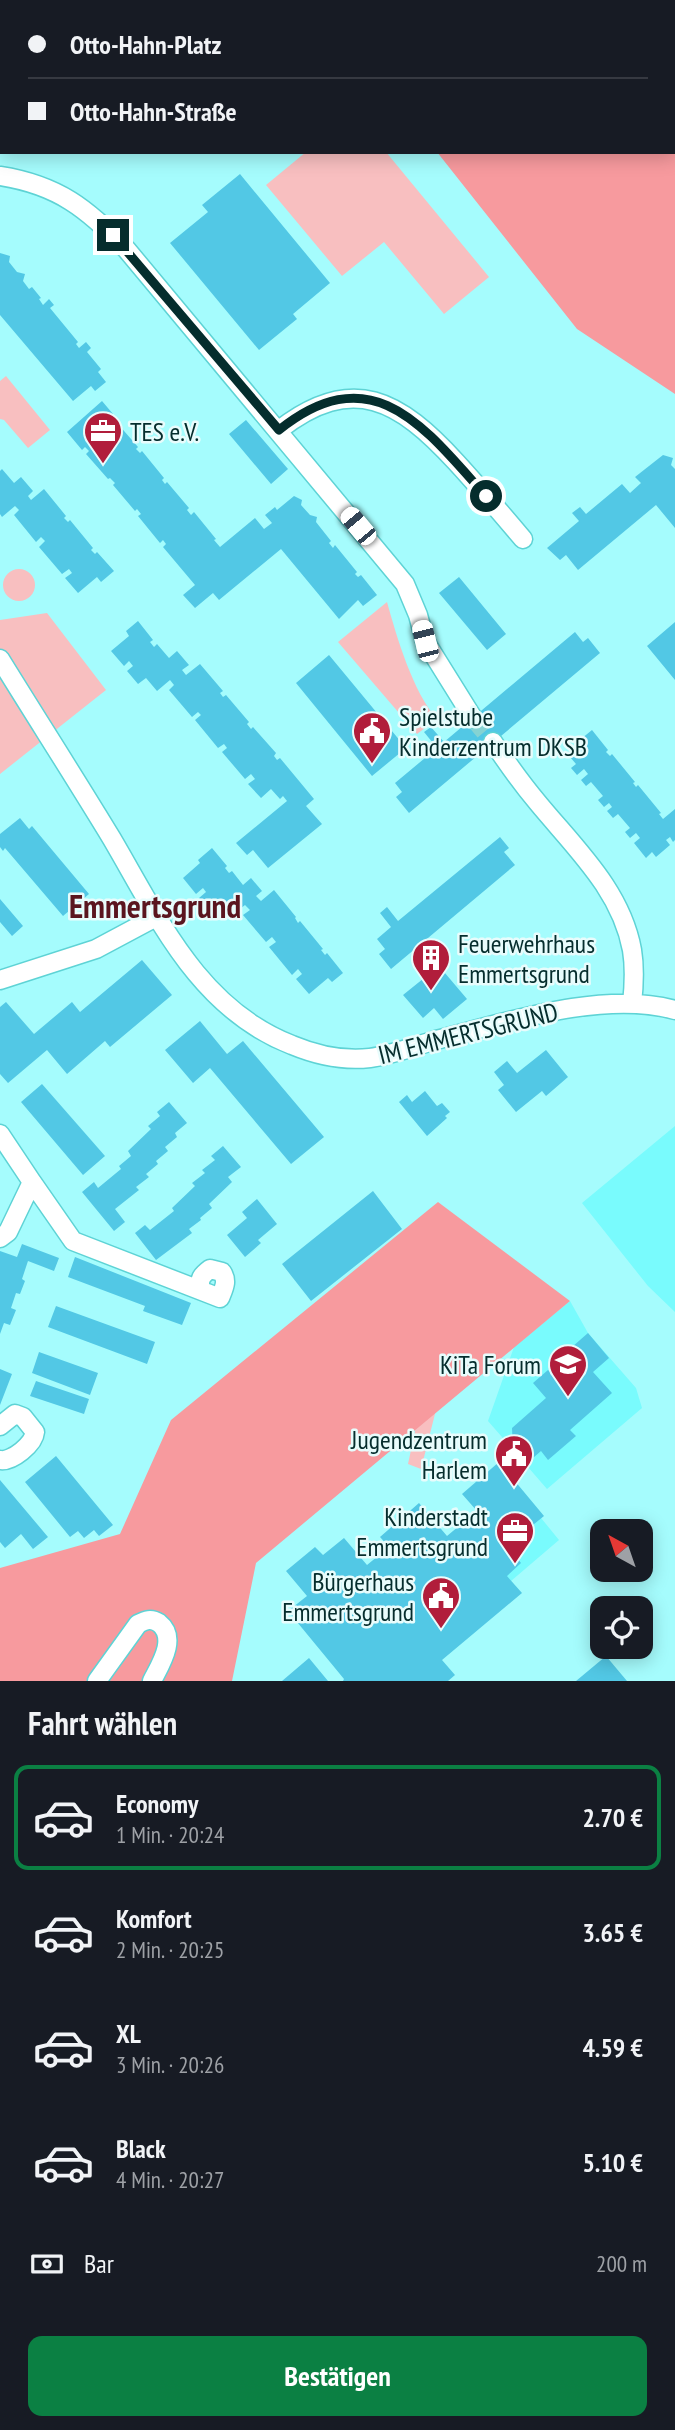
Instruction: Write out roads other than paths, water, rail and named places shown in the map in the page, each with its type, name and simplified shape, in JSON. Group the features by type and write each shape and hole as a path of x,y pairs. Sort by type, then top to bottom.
{"street":[{"path":"0,176 52,188 87,212 113,235 279,430 405,584 425,641 473,718"},
{"path":"279,430 300,413 332,401 357,398 390,406 405,415 446,452 523,539"},
{"name":"IM EMMERTSGRUND","path":"0,659 113,841 156,917 194,972 240,1017 282,1042 328,1056 371,1058 559,1010 632,1004 654,1004 675,1010"},
{"path":"493,743 592,866 616,906 632,950 632,1004"},
{"path":"0,980 96,949 156,917"},
{"path":"0,1134 73,1241 201,1290"},
{"path":"0,1238 8,1232 32,1182"},
{"path":"0,1426 15,1414 23,1417 35,1432 33,1441 9,1460 0,1460"},
{"path":"97,1681 138,1624 155,1620 168,1636 167,1648 152,1681"}],"tunnel":[{"path":"473,718 493,742"}],"place":[{"name":"TES e.V.","path":"103,465"},
{"name":"Spielstube Kinderzentrum DKSB","path":"372,765"},
{"name":"Feuerwehrhaus Emmertsgrund","path":"431,992"},
{"name":"KiTa Forum","path":"568,1398"},
{"name":"Jugendzentrum Harlem","path":"514,1488"},
{"name":"Kinderstadt Emmertsgrund","path":"515,1565"},
{"name":"Bürgerhaus Emmertsgrund","path":"441,1630"}],"district":[{"name":"Emmertsgrund","path":"155,905"}]}
